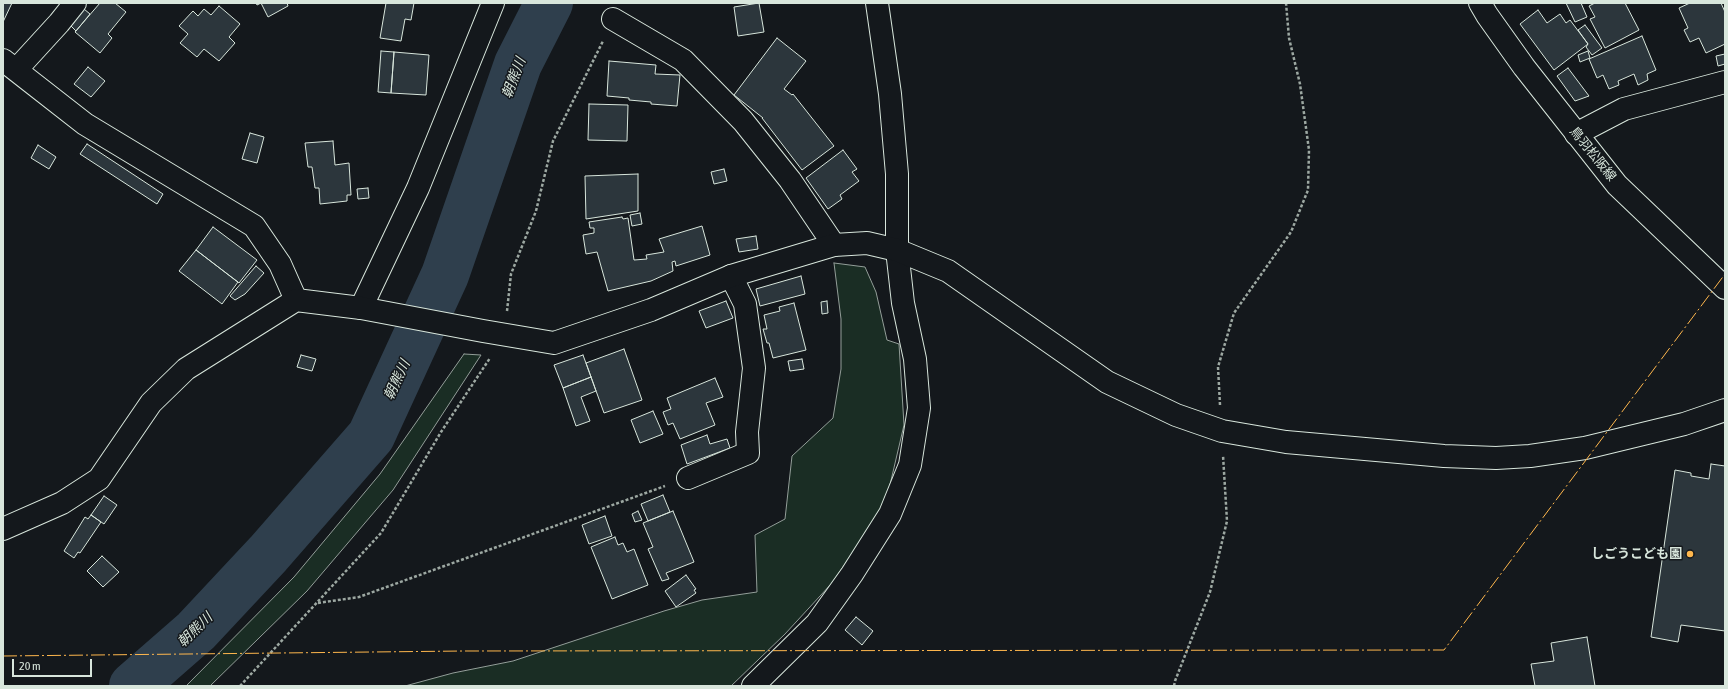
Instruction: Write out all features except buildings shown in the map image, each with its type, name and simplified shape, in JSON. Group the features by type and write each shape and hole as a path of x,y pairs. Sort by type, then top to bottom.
{"street":[{"path":"74,3 59,23 10,65 85,124 254,226 280,264 296,300"},
{"path":"361,308 418,188 493,3"},
{"path":"753,686 821,617 852,574 890,514 910,465 919,408 915,359 903,303 897,250 897,174 890,94 877,3"},
{"name":"鳥羽松阪線","path":"1480,3 1524,67 1617,185 1725,288"},
{"path":"613,19 683,60 743,121 790,180 834,245"},
{"path":"1576,134 1624,109 1725,82"},
{"path":"3,529 62,503 99,479 151,403 186,370 296,300 361,308 554,343 651,310 731,276 834,245 867,243 897,250 948,271 1107,382 1176,415 1222,431 1286,442 1444,456 1496,458 1530,456 1585,448 1684,424 1725,410"},
{"path":"688,478 748,453 747,432 754,368 745,304 731,276"}],"path":[{"path":"1174,686 1175,680 1210,592 1227,521 1218,367 1234,313 1291,232 1308,190 1309,150 1300,84 1289,38 1286,3"},
{"path":"240,686 381,533 441,432 505,335 511,274 536,211 553,141 613,19"},
{"path":"318,603 359,598 688,478"}],"green space":[{"path":"834,263 865,267 876,292 887,340 899,344 904,425 885,506 832,583 785,634 731,686 405,686 453,673 513,661 664,611 702,600 757,592 755,535 785,519 792,456 833,418 841,369 841,319"},
{"path":"464,354 481,355 393,490 307,591 210,686 186,686 294,577 380,474"}],"waterway":[{"name":"朝熊川","path":"133,686 196,631 268,554 371,436 445,275 518,64 549,3"}],"power":[{"path":"3,656 464,651 1444,650 1725,274"}],"place":[{"name":"しごうこども園","path":"1690,554"}]}
